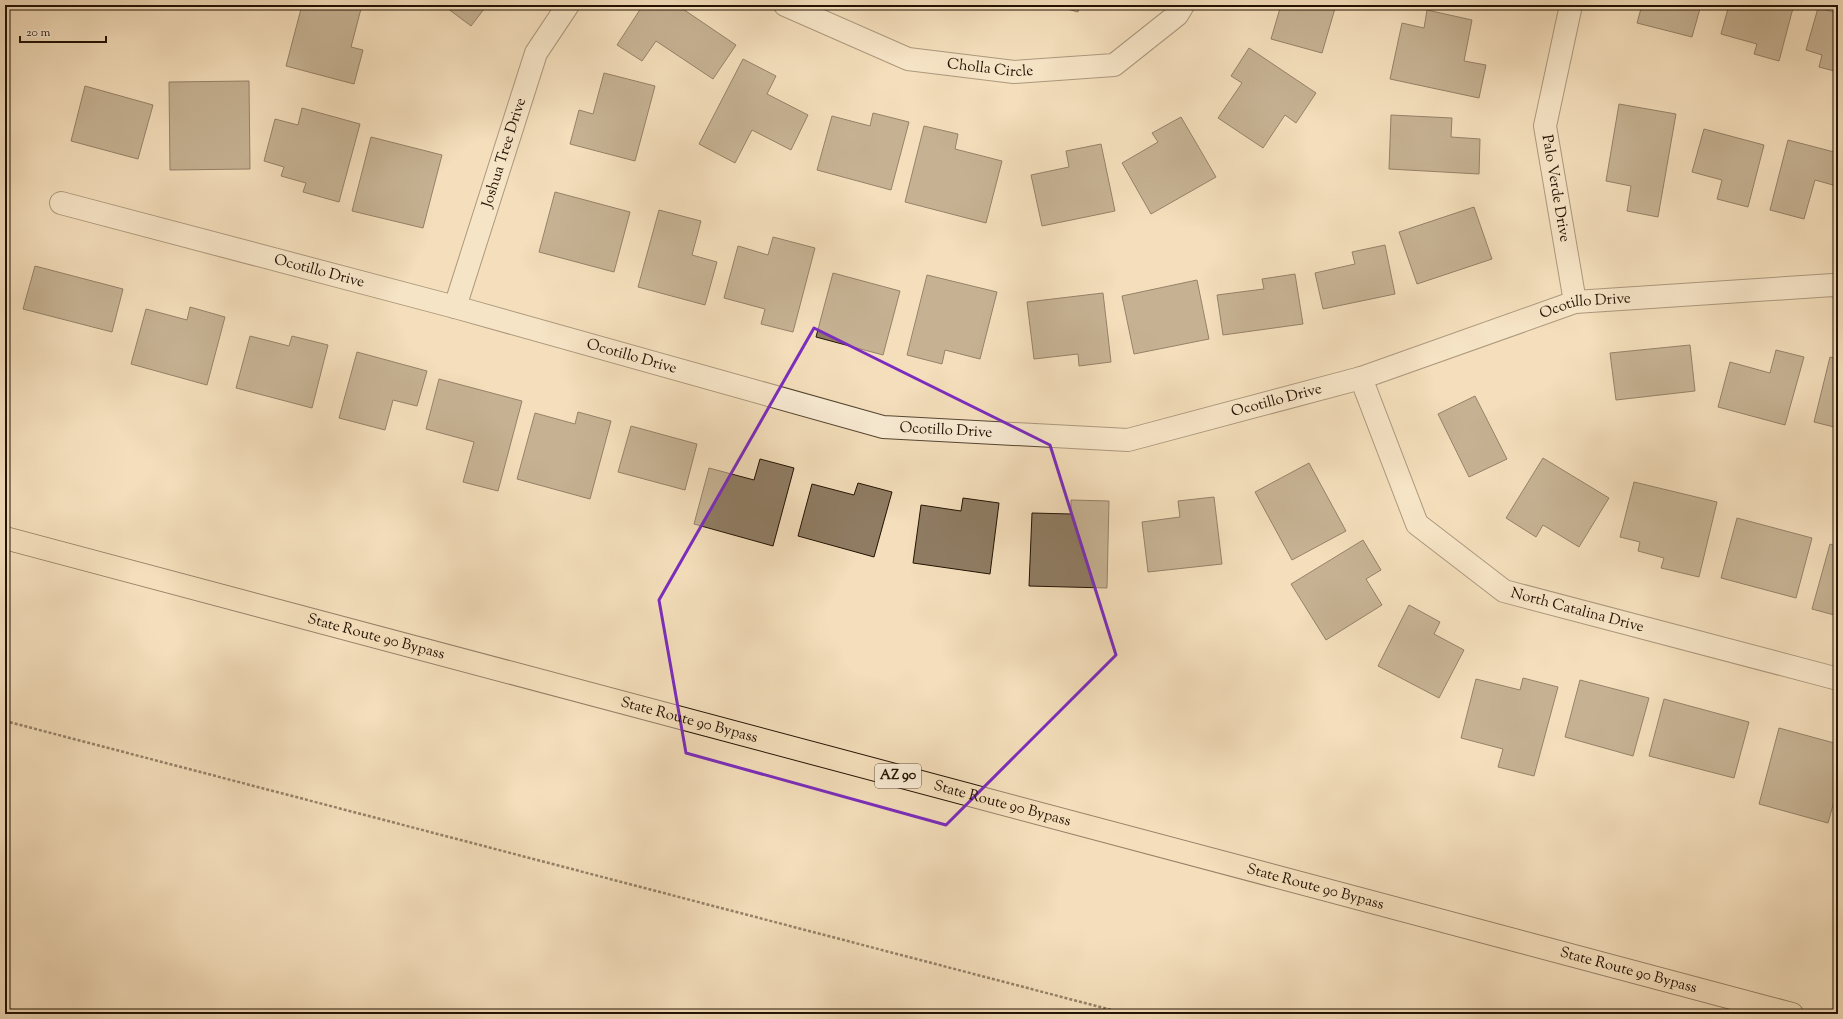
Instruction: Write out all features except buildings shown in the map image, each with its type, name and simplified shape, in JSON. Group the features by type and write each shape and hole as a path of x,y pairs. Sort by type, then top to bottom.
{"highway":[{"name":"State Route 90 Bypass","path":"5,538 1792,1014"}],"street":[{"name":"Joshua Tree Drive","path":"454,307 536,53 568,5"},
{"name":"Cholla Circle","path":"785,5 908,59 1014,72 1114,66 1177,15 1183,5"},
{"name":"Palo Verde Drive","path":"1572,5 1545,126 1575,302"},
{"name":"Ocotillo Drive","path":"61,203 454,307 883,426 1128,440 1361,378 1575,302 1833,285 1838,287"},
{"name":"North Catalina Drive","path":"1361,378 1417,524 1504,591 1838,679"}],"path":[{"path":"5,721 1127,1014"}],"highlighted area":[{"path":"814,328 1050,445 1116,655 946,825 686,753 659,600"}]}
